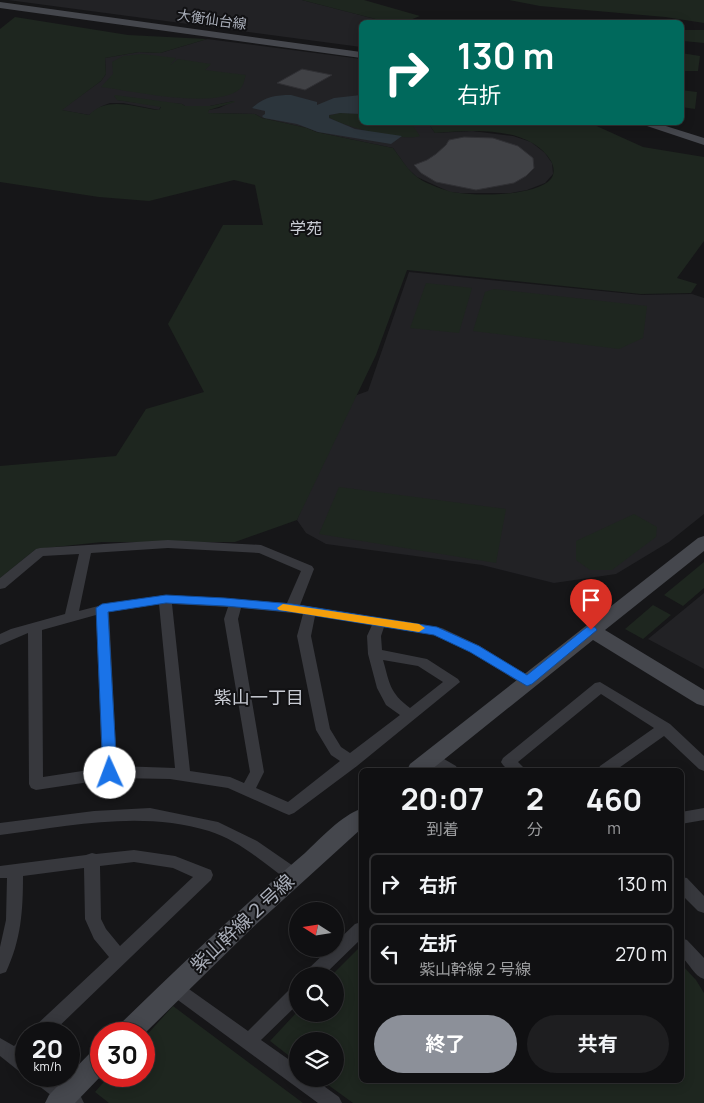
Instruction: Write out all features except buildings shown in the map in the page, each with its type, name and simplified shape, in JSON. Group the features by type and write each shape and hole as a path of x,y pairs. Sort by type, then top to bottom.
{"main road":[{"name":"大衡仙台線","path":"0,4 359,53"},
{"path":"650,125 704,142"},
{"path":"663,125 704,138"},
{"path":"425,764 704,542"},
{"path":"591,630 704,699"},
{"name":"紫山幹線２号線","path":"139,1022 222,939 359,819"},
{"path":"66,1100 90,1072"}],"street":[{"path":"0,585 40,552 168,544 261,549 308,569 292,608"},
{"path":"71,617 86,549"},
{"path":"166,599 183,776"},
{"path":"0,640 16,632 102,608 166,599 236,603 292,608 437,631 475,649 527,681"},
{"path":"236,603 231,619 257,772 247,790"},
{"path":"102,608 110,773"},
{"path":"310,611 304,636 323,730 336,751 352,762"},
{"path":"380,622 374,636 375,654 384,688 391,701 410,715"},
{"path":"34,627 36,784 110,773 170,774 230,783 289,809 453,682 422,662 375,654"},
{"path":"516,768 508,762 600,687 666,728 704,765"},
{"path":"608,768 666,728"},
{"path":"425,764 442,768"},
{"path":"0,829 94,816 150,814 214,826 252,845 293,875"},
{"path":"684,817 704,814"},
{"path":"0,967 14,928 7,871 92,859 134,856 176,862 205,874 51,1022"},
{"path":"92,859 93,919 100,934 119,957"},
{"path":"684,886 704,906"},
{"path":"321,967 359,931"},
{"path":"684,948 704,972"},
{"path":"174,987 289,1071"},
{"path":"248,1042 289,1001"},
{"path":"0,1046 15,1053"},
{"path":"52,1087 66,1100"},
{"path":"311,1087 333,1103"}],"shaded area":[{"path":"8,0 302,0 379,20 359,20 359,47"},
{"path":"302,0 364,0 420,16 410,20 379,20"},
{"path":"509,0 704,0 704,23 665,17 540,6"},
{"path":"15,17 128,35 207,39 160,53 139,52 105,58 106,74 101,81 62,110 89,115 96,109 113,104 159,110 161,107 117,100 115,95 182,104 185,106 210,106 234,101 209,110 208,113 255,114 262,118 307,128 316,132 393,148 406,166 418,178 436,187 455,192 507,194 533,189 544,185 551,179 554,172 553,166 541,149 529,141 514,136 482,131 435,133 429,125 594,125 643,147 704,157 704,241 677,278 697,284 691,293 641,294 407,270 376,355 297,520 235,542 102,542 36,549 0,578 0,466 116,456 146,409 204,392 168,324 223,225 263,225 255,185 234,180 149,201 99,197 0,182 0,29"},
{"path":"685,30 704,30 704,43 684,41"},
{"path":"207,39 359,59 359,125 429,125 435,133 472,131 513,136 531,142 545,153 552,163 553,174 545,183 527,190 511,193 450,192 417,177 408,169 393,148 316,132 307,128 262,118 255,114 207,113 209,110 219,108 234,101 210,106 185,106 182,104 117,100 161,106 159,110 123,103 110,103 89,115 61,110 101,81 106,74 105,58 139,52 160,53"},
{"path":"684,53 700,56 698,71 684,71"},
{"path":"142,54 176,58 170,65 178,59 211,64 205,70 246,75 240,89 228,95 212,98 193,99 152,95 101,87 113,74 112,62 123,56"},
{"path":"684,90 697,92 695,109 684,107"},
{"path":"280,95 291,95 317,102 317,105 334,98 359,95 359,114 340,113 329,115 329,118 355,129 402,136 391,144 318,132 297,124 264,118 262,116 265,114 265,111 252,108 261,101"},
{"path":"340,113 359,114 359,125 412,125 420,136 402,137 359,129 328,116"},
{"path":"409,272 642,295 692,294 704,298 704,514 669,542 616,574 554,583 482,565 326,544 306,533 297,520 346,399 368,391"},
{"path":"426,283 472,288 459,333 410,328"},
{"path":"494,289 647,306 643,338 619,349 473,331 485,292"},
{"path":"339,487 506,509 496,563 319,534"},
{"path":"634,514 657,527 656,537 612,570 590,570 576,560 576,541"},
{"path":"704,562 704,588 683,606 664,595"},
{"path":"704,593 704,669 648,639"},
{"path":"653,605 671,615 643,639 625,629"},
{"path":"359,948 359,1083 684,1083 684,967 696,980 704,993 704,1103 353,1103 331,1087 344,1087 344,1032 289,1032 289,1056 270,1041 289,1021 344,1022 344,967 340,967"},
{"path":"173,1006 303,1103 109,1103 95,1092 99,1087 155,1087 155,1026"}],"slow traffic":[{"path":"283,608 419,628"}],"district":[{"name":"学苑","path":"306,228"},
{"name":"紫山一丁目","path":"259,697"}],"route":[{"path":"110,773 102,608 166,599 225,602 292,608 437,631 475,649 527,681 591,630"}]}
